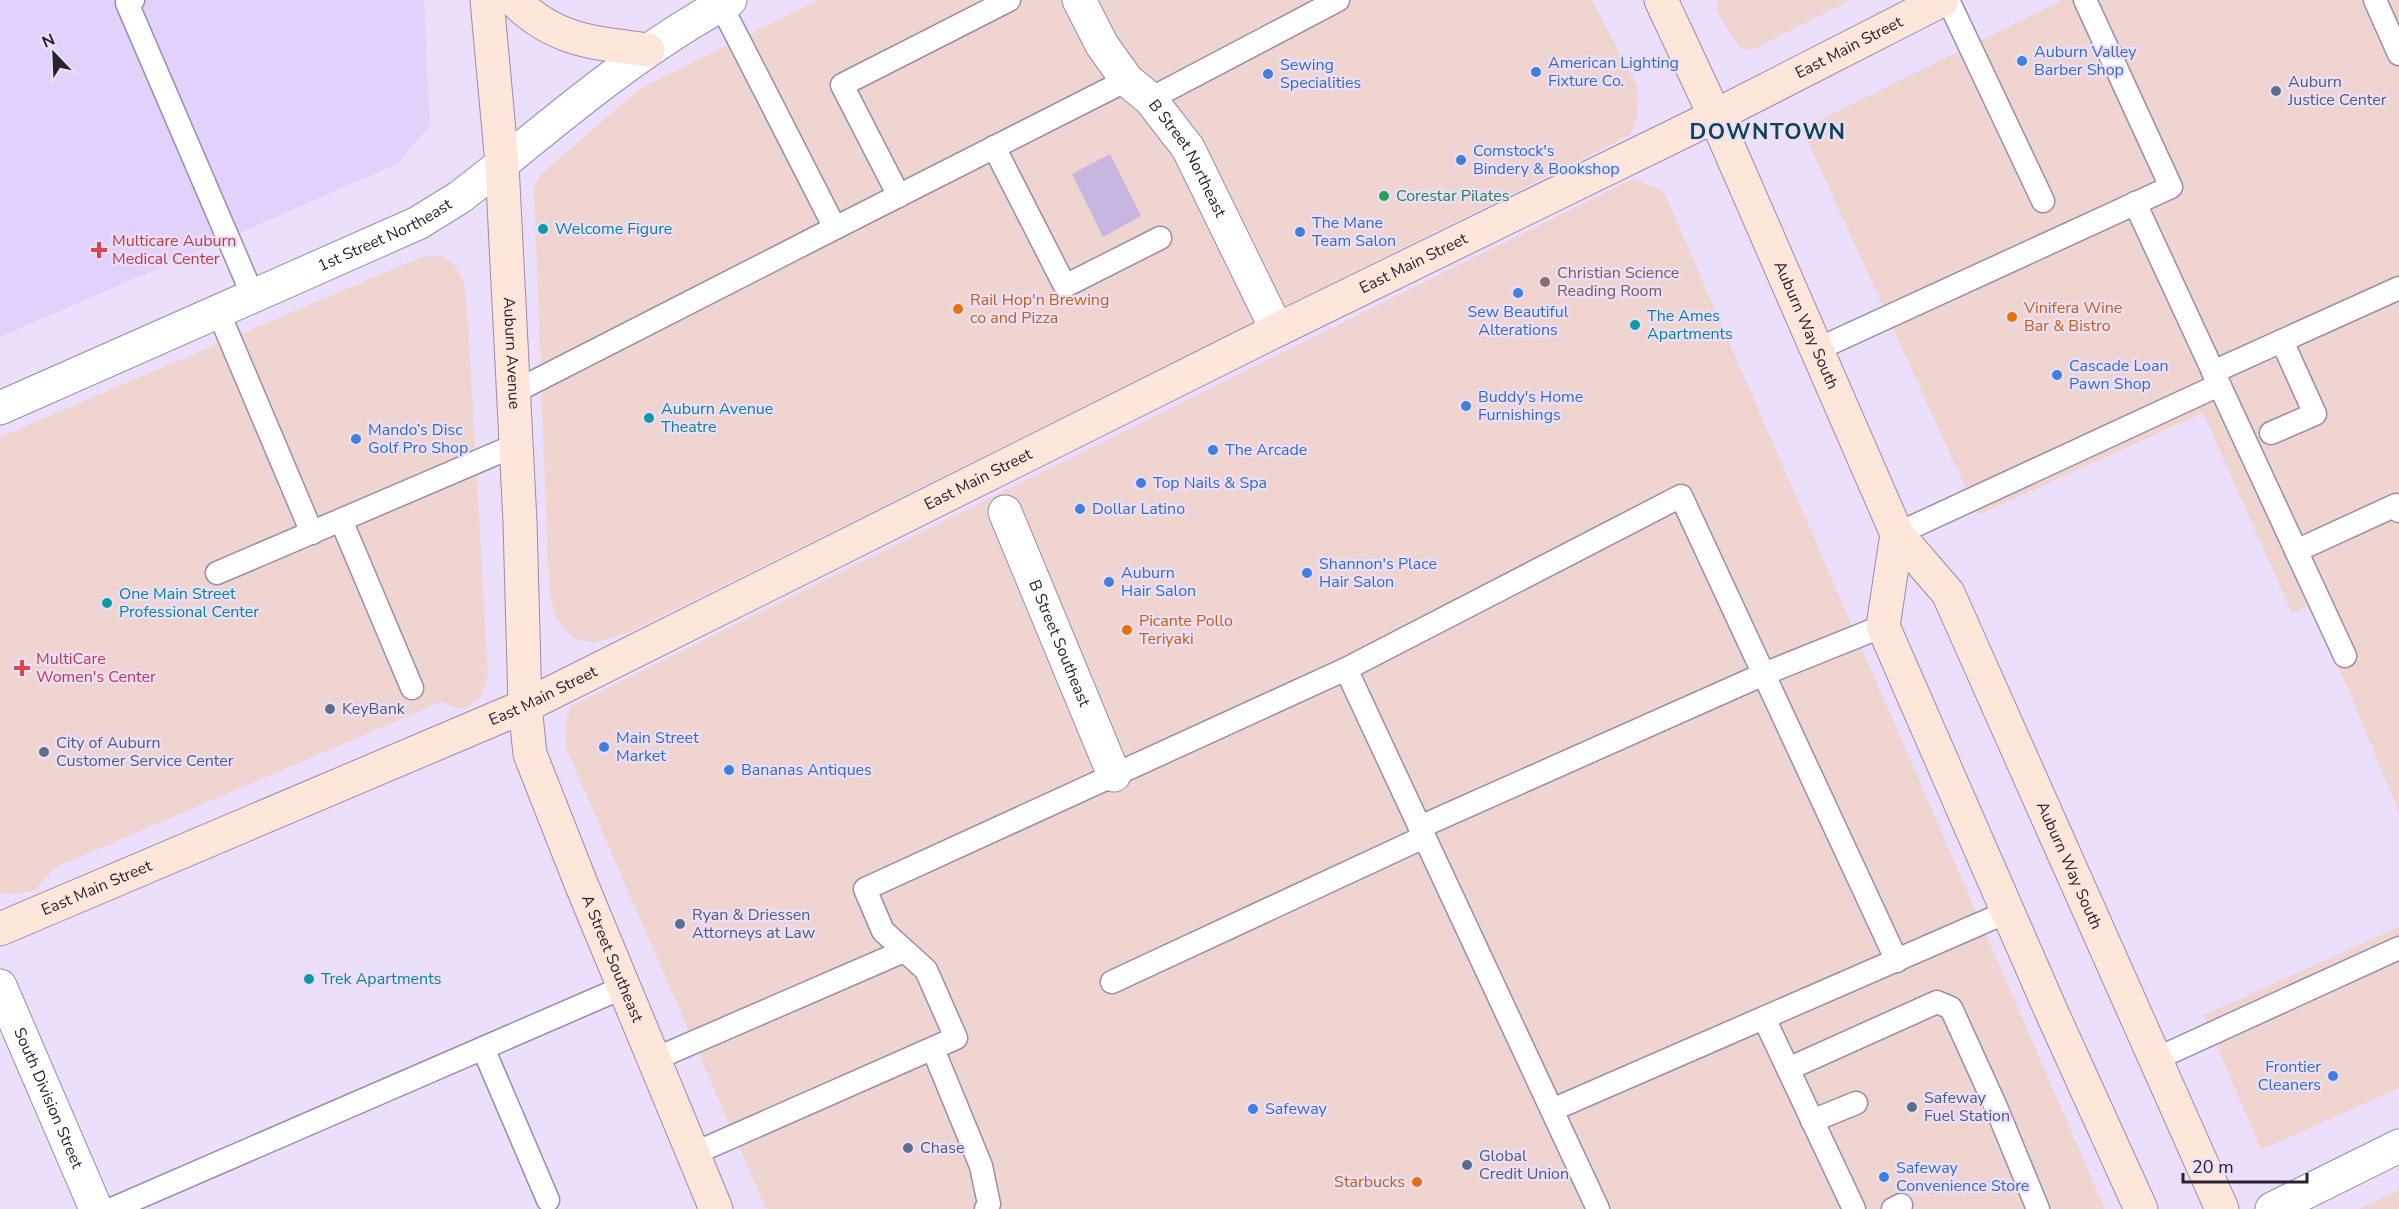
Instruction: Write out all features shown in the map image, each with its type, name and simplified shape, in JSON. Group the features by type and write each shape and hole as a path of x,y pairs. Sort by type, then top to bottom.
{"main road":[{"name":"Auburn Avenue","path":"487,0 502,164 514,392 525,706"},
{"path":"514,0 530,16 556,32 588,43 648,50"},
{"name":"Auburn Way South","path":"1661,0 1715,116 1896,534 1948,593 2222,1209"},
{"name":"East Main Street","path":"0,929 525,706 1277,330 1715,116 1942,0"},
{"path":"1896,534 1883,626 2007,912 2141,1209"},
{"name":"A Street Southeast","path":"525,706 530,754 716,1209"}],"street":[{"name":"B Street Northeast","path":"1079,0 1102,45 1188,148 1277,330"},
{"name":"1st Street Northeast","path":"0,408 418,223 460,197 595,89 711,5"},
{"name":"B Street Southeast","path":"1005,512 1114,775"},
{"name":"South Division Street","path":"0,986 96,1209"},
{"path":"2272,1209 2399,1146"}],"lane":[{"path":"133,0 127,3 253,296"},
{"path":"899,196 842,84 1009,0"},
{"path":"514,392 994,147 1138,89 1338,0"},
{"path":"1948,0 2043,201"},
{"path":"1816,350 2171,187 2085,0"},
{"path":"2375,0 2399,54"},
{"path":"711,5 835,228"},
{"path":"994,147 1065,286 1160,238"},
{"path":"2136,203 2345,656"},
{"path":"1896,534 2216,379 2282,341 2399,288"},
{"path":"218,311 312,532"},
{"path":"2271,433 2315,414 2282,341"},
{"path":"217,573 516,445"},
{"path":"693,1154 956,1038 926,970 883,931 865,889 1346,669 1681,496 1897,961"},
{"path":"2296,551 2396,505 2399,511"},
{"path":"341,520 412,688"},
{"path":"1112,982 1422,832 1764,674 1883,626"},
{"path":"1346,669 1598,1209"},
{"path":"1552,1110 2007,912"},
{"path":"2156,1059 2399,948"},
{"path":"655,1059 904,951"},
{"path":"112,1209 624,987"},
{"path":"1788,1069 1937,1002 1951,1008 1963,1059 2009,1159 2038,1209"},
{"path":"1764,1018 1854,1209"},
{"path":"483,1048 548,1200"},
{"path":"933,1049 981,1166 989,1204 986,1209"},
{"path":"1812,1121 1856,1103"}],"shaded area":[{"name":"Multicare Auburn Medical Center","path":"0,0 424,0 430,125 397,164 0,337"},
{"path":"818,0 1592,0 1637,86 1638,115 1630,135 630,632 593,643 574,638 556,619 549,590 534,187 541,174 641,88"},
{"path":"1718,0 1851,0 1752,50 1740,48 1716,10"},
{"path":"2062,0 2399,0 2399,813 2346,684 2308,606 2292,613 2203,413 1978,515 1802,129"},
{"path":"1110,154 1141,216 1103,237 1072,174"},
{"path":"1634,178 1664,192 2105,1209 766,1209 566,748 565,723 571,706"},
{"path":"441,255 454,265 463,280 467,305 488,675 480,698 466,708 456,708 441,702 54,868 35,890 15,894 0,893 0,437 421,257"},
{"path":"2399,927 2399,1088 2261,1150 2204,1015"},
{"path":"2399,1190 2399,1209 2359,1209"}],"place":[{"name":"Auburn Valley Barber Shop","path":"2022,61"},
{"name":"American Lighting Fixture Co.","path":"1536,72"},
{"name":"Sewing Specialities","path":"1268,74"},
{"name":"Auburn Justice Center","path":"2276,91"},
{"name":"Comstock's Bindery & Bookshop","path":"1461,160"},
{"name":"Corestar Pilates","path":"1384,196"},
{"name":"Welcome Figure","path":"543,229"},
{"name":"The Mane Team Salon","path":"1300,232"},
{"name":"Multicare Auburn Medical Center","path":"99,250"},
{"name":"Christian Science Reading Room","path":"1545,282"},
{"name":"Sew Beautiful Alterations","path":"1518,293"},
{"name":"Rail Hop'n Brewing co and Pizza","path":"958,309"},
{"name":"Vinifera Wine Bar & Bistro","path":"2012,317"},
{"name":"The Ames Apartments","path":"1635,325"},
{"name":"Cascade Loan Pawn Shop","path":"2057,375"},
{"name":"Buddy's Home Furnishings","path":"1466,406"},
{"name":"Auburn Avenue Theatre","path":"649,418"},
{"name":"Mando’s Disc Golf Pro Shop","path":"356,439"},
{"name":"The Arcade","path":"1213,450"},
{"name":"Top Nails & Spa","path":"1141,483"},
{"name":"Dollar Latino","path":"1080,509"},
{"name":"Shannon's Place Hair Salon","path":"1307,573"},
{"name":"Auburn Hair Salon","path":"1109,582"},
{"name":"One Main Street Professional Center","path":"107,603"},
{"name":"Picante Pollo Teriyaki","path":"1127,630"},
{"name":"MultiCare Women's Center","path":"22,668"},
{"name":"KeyBank","path":"330,709"},
{"name":"Main Street Market","path":"604,747"},
{"name":"City of Auburn Customer Service Center","path":"44,752"},
{"name":"Bananas Antiques","path":"729,770"},
{"name":"Ryan & Driessen Attorneys at Law","path":"680,924"},
{"name":"Trek Apartments","path":"309,979"},
{"name":"Frontier Cleaners","path":"2333,1076"},
{"name":"Safeway Fuel Station","path":"1912,1107"},
{"name":"Safeway","path":"1253,1109"},
{"name":"Chase","path":"908,1148"},
{"name":"Global Credit Union","path":"1467,1165"},
{"name":"Safeway Convenience Store","path":"1884,1177"},
{"name":"Starbucks","path":"1417,1182"}],"district":[{"name":"DOWNTOWN","path":"1768,132"}]}
